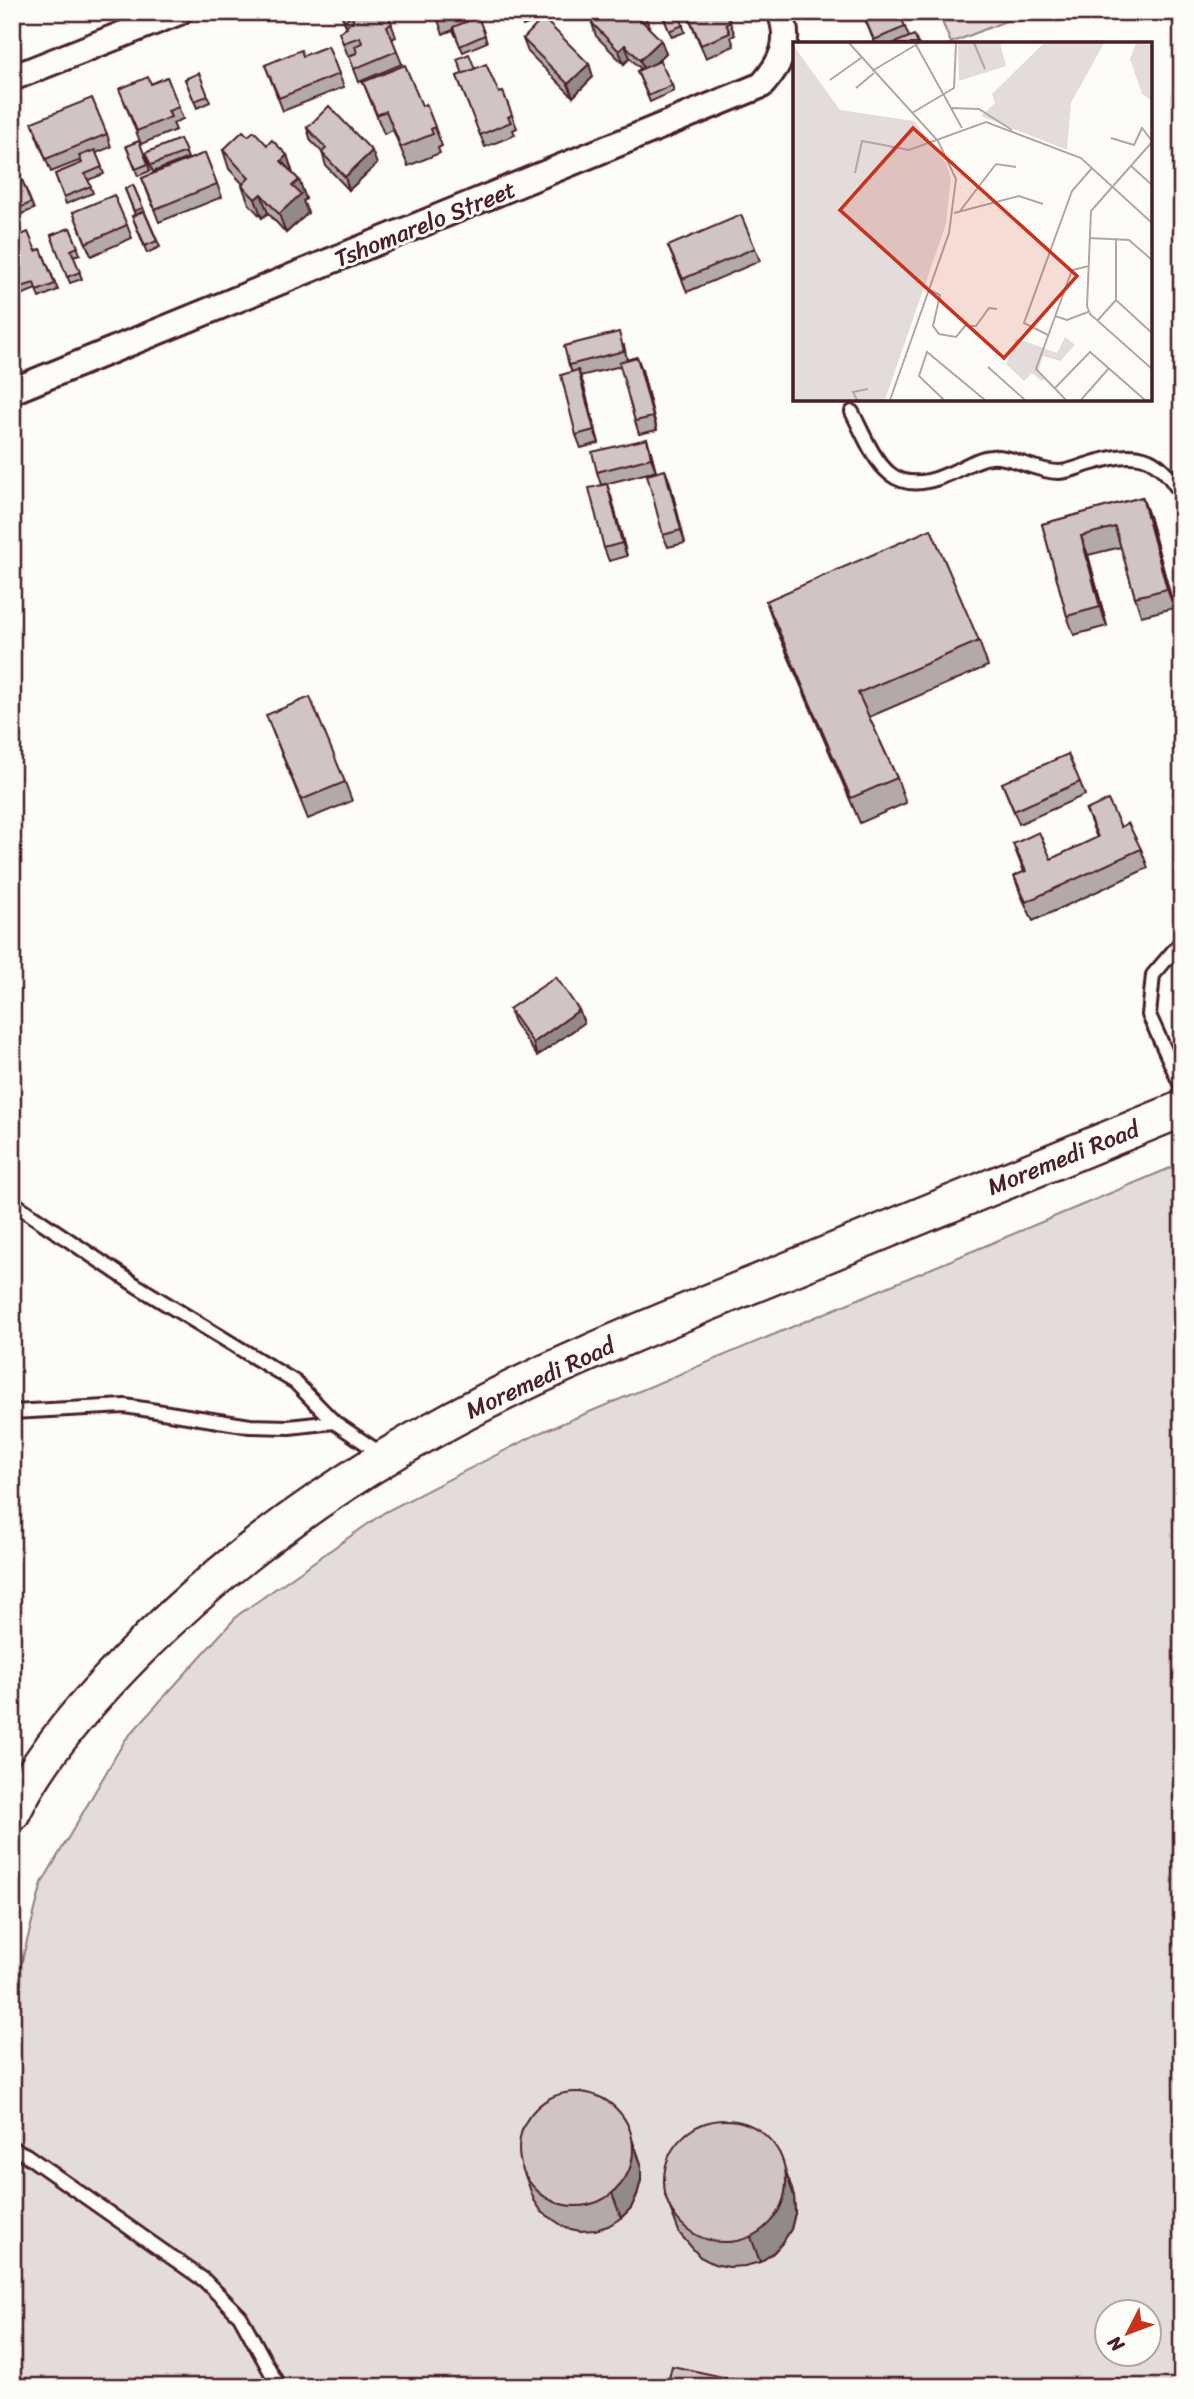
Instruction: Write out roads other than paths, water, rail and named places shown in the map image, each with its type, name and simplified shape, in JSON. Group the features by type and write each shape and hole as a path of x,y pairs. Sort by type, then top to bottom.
{"street":[{"path":"12,78 179,12"},
{"name":"Tshomarelo Street","path":"12,391 762,85 778,67 784,48 786,28 780,12"},
{"name":"Moremedi Road","path":"12,1814 26,1785 58,1740 98,1690 156,1631 223,1571 309,1508 386,1457 476,1406 586,1354 1182,1109"}],"lane":[{"path":"852,412 880,467 903,482 929,483 989,457 1006,457 1035,469 1062,472 1116,456 1145,457 1170,474 1182,496"},
{"path":"1182,941 1153,975 1149,1015 1182,1088"},
{"path":"12,1202 137,1286 295,1382 334,1422 386,1457"},
{"path":"12,1412 125,1406 250,1426 289,1427 334,1422"},
{"path":"12,2148 26,2155 204,2280 240,2316 279,2387"}]}
